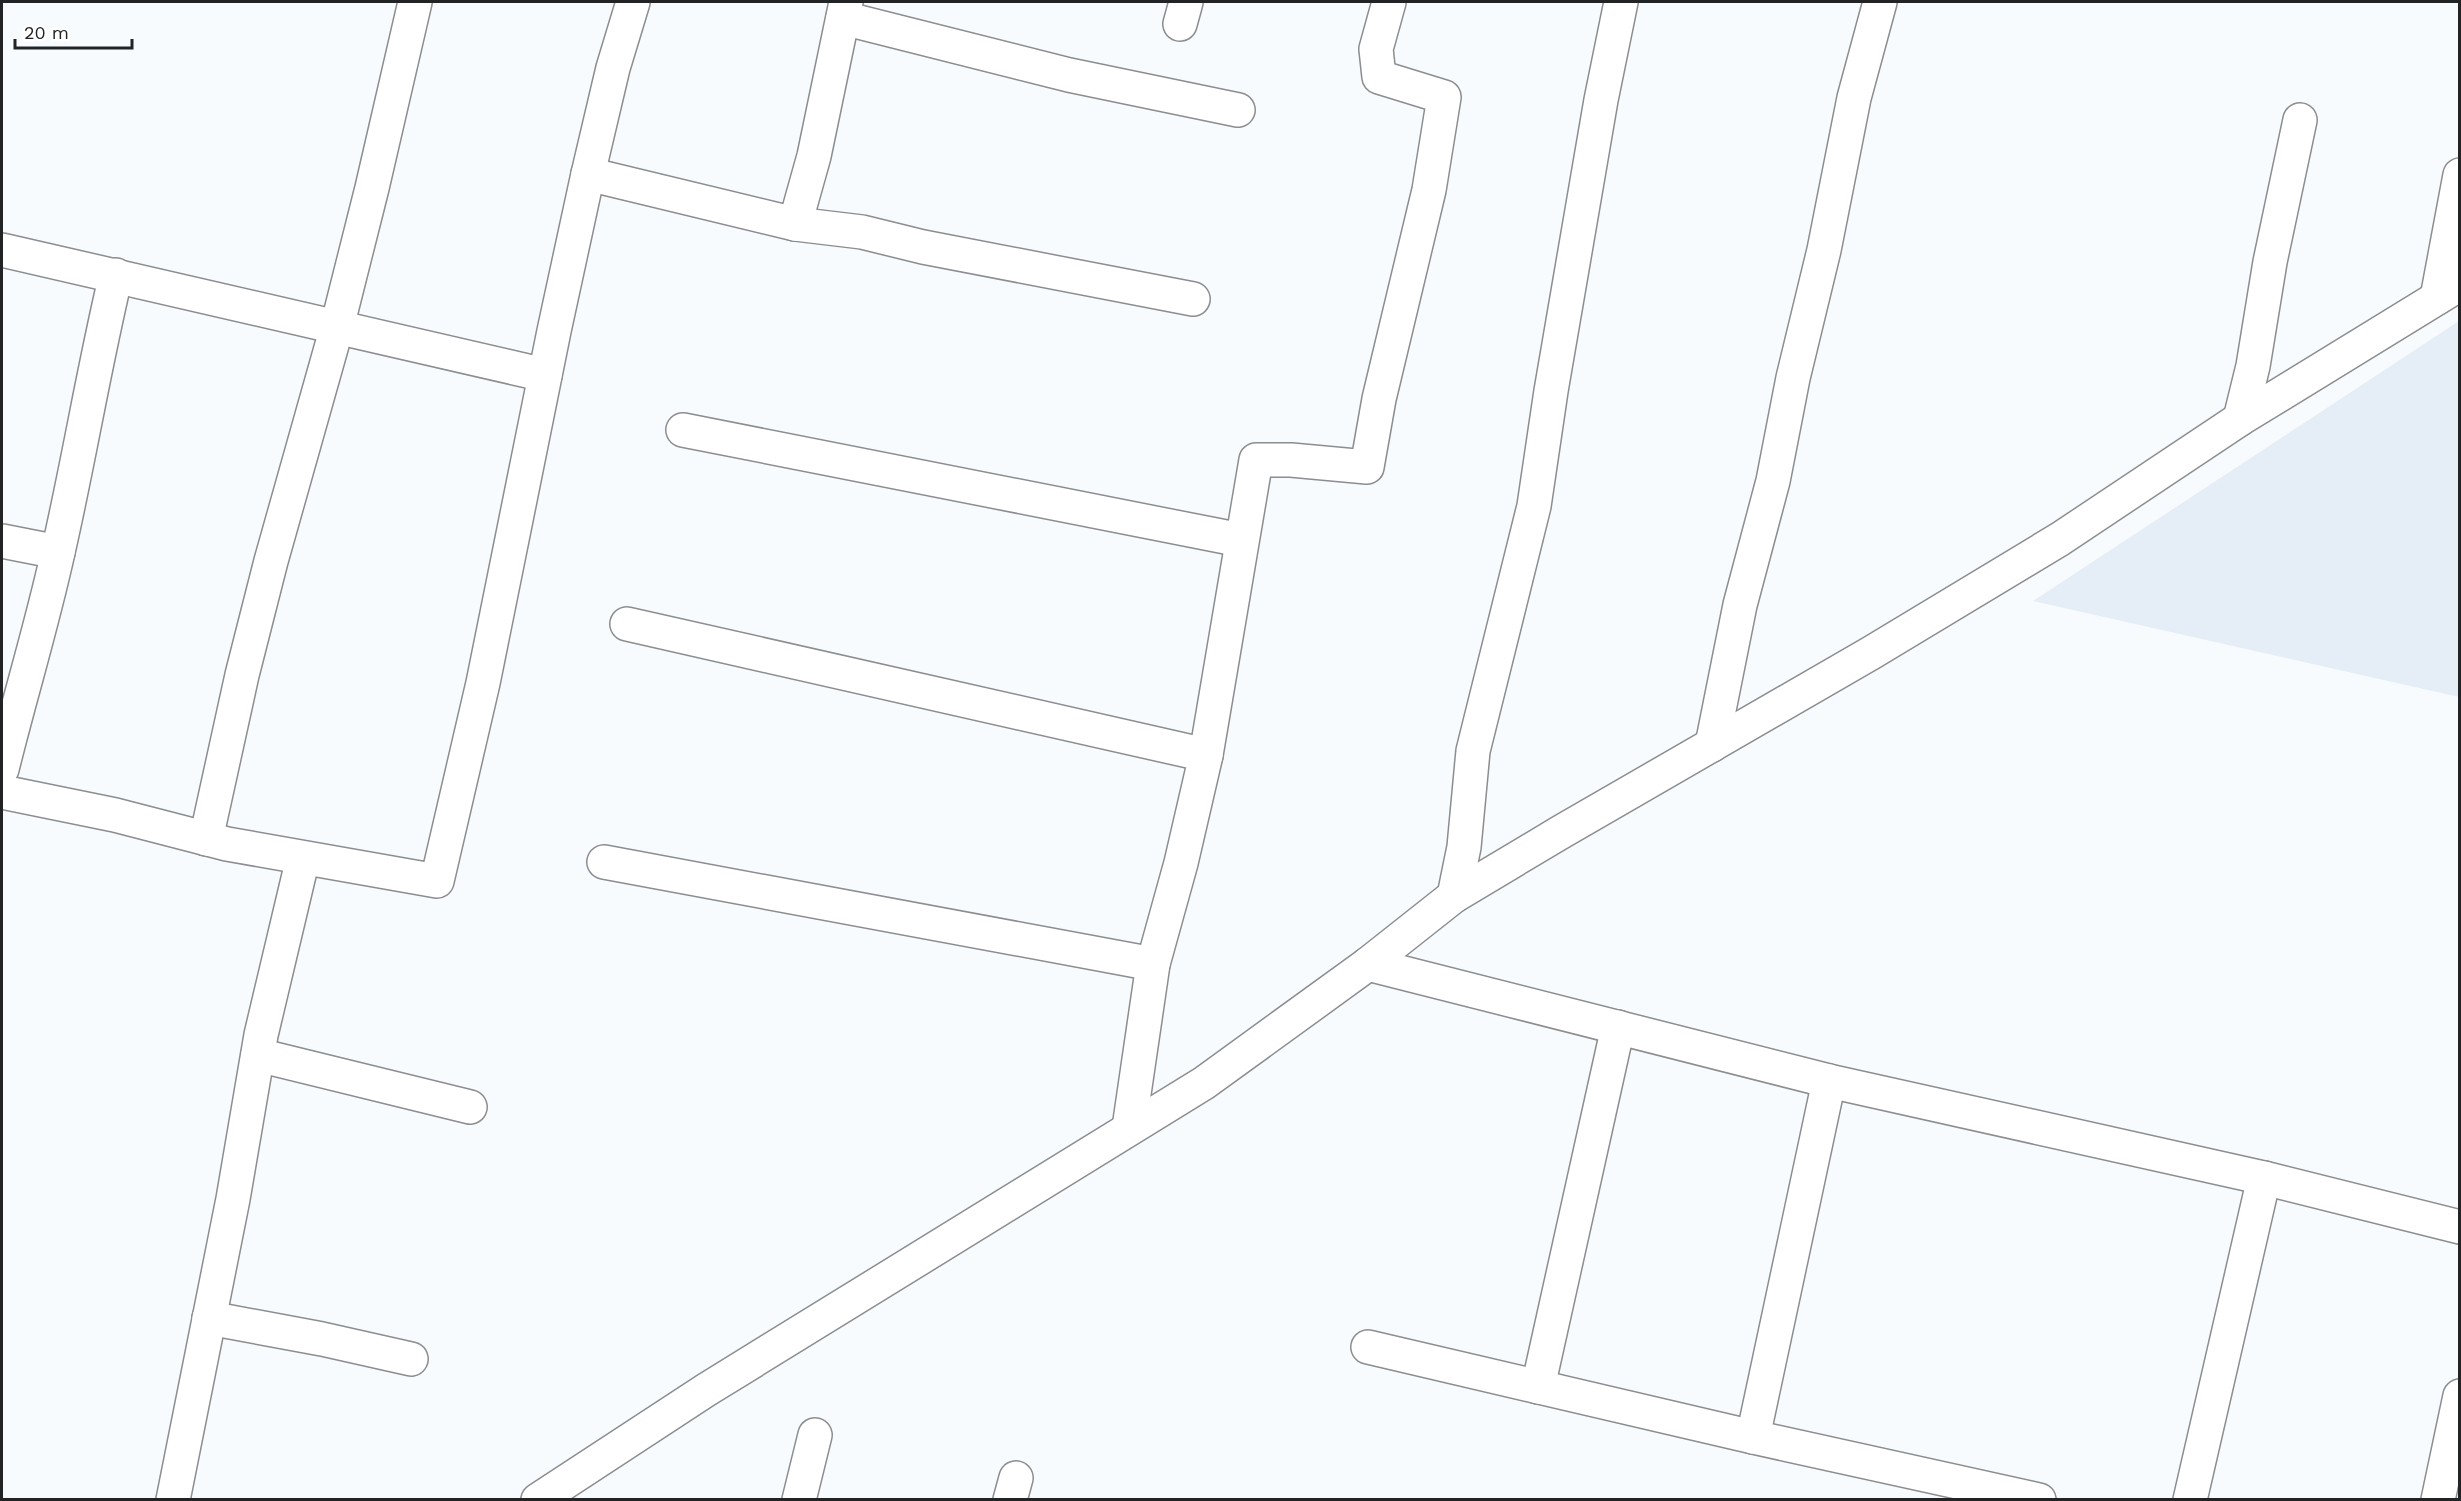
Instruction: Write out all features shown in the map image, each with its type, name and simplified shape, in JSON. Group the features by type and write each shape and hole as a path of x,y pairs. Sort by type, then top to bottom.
{"street":[{"path":"206,839 242,675 337,327 415,2"},
{"path":"2,792 116,814 206,839 437,881 460,790 588,174 633,2"},
{"path":"1128,1128 1153,964 1181,863 1206,755 1256,460 1291,460 1367,467 1379,399 1429,190 1444,97 1378,76 1376,49 1389,2"},
{"path":"1454,896 1464,847 1473,751 1534,506 1551,391 1601,100 1621,2"},
{"path":"1712,745 1740,605 1773,481 1793,378 1824,250 1854,99 1880,2"},
{"path":"795,224 814,156 845,10 1069,75 1238,110"},
{"path":"2241,419 2253,366 2270,262 2300,120"},
{"path":"588,174 795,224 862,232 923,247 1192,299"},
{"path":"538,1500 706,1389 1204,1083 1368,964 1454,896 1871,653 2060,539 2241,419 2449,291 2460,175"},
{"path":"2,250 545,375"},
{"path":"2,769 58,552 95,363 116,275"},
{"path":"683,430 1241,540"},
{"path":"2,541 58,552"},
{"path":"627,624 1206,755"},
{"path":"173,1500 258,1055 303,858"},
{"path":"604,862 1153,964"},
{"path":"1368,964 1829,1081 2264,1178 2460,1227"},
{"path":"1538,1387 1618,1027"},
{"path":"258,1055 470,1107"},
{"path":"1753,1437 1829,1081"},
{"path":"2190,1500 2264,1178"},
{"path":"209,1318 322,1339 411,1359"},
{"path":"1368,1347 1753,1437 2039,1500"},
{"path":"2438,1500 2460,1396"},
{"path":"799,1500 815,1435"}],"shaded area":[{"path":"2459,321 2459,697 2033,601"}]}
